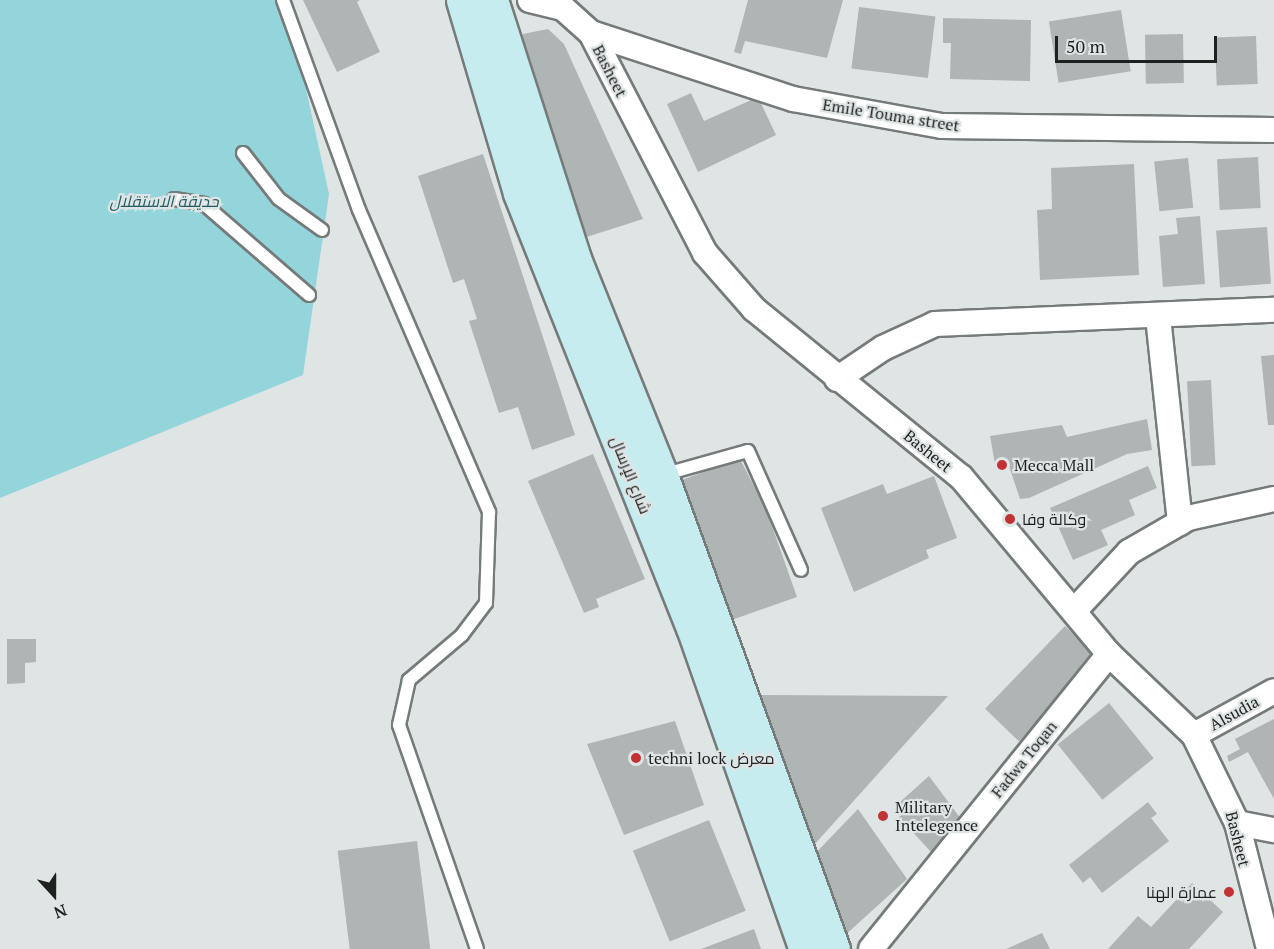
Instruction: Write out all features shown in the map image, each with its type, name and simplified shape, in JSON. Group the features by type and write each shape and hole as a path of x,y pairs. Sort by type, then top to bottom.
{"main road":[{"name":"شارع الإرسال","path":"463,0 520,194 693,627 806,949"},
{"name":"شارع الإرسال","path":"490,0 574,259 661,475 833,949"}],"street":[{"name":"Basheet","path":"530,0 559,4 591,33 705,253 754,309 837,379 961,477 1109,654 1194,735 1237,823 1270,942"},
{"path":"503,40 518,14 559,4"},
{"name":"Emile Touma street","path":"591,33 793,99 942,126 1274,130"},
{"path":"837,379 883,348 935,324 988,318 1158,317 1274,310"},
{"path":"1158,317 1180,523"},
{"path":"1074,611 1129,552 1180,523 1274,499"},
{"name":"Fadwa Toqan","path":"871,949 1109,654"},
{"name":"Alsudia","path":"1194,735 1274,691"},
{"path":"1237,823 1274,830"}],"lane":[{"path":"282,0 359,210 489,512 486,603 462,635 409,680 399,725 477,949"},
{"path":"243,153 279,199 322,230"},
{"path":"174,199 204,204 309,295"},
{"path":"661,475 748,451 801,570"}],"green space":[{"name":"حديقة الاستقلال","path":"0,0 277,0 299,57 329,194 303,375 0,498"}],"building":[{"path":"303,0 360,0 357,2 380,52 337,72"},
{"path":"748,0 843,0 827,58 745,41 741,54 734,52"},
{"path":"859,7 935,16 928,78 851,69"},
{"path":"1121,10 1131,71 1059,83 1049,21"},
{"path":"943,18 1031,20 1030,81 950,79 951,43 943,43"},
{"path":"548,29 564,44 643,219 574,241 518,55 523,34"},
{"path":"1183,34 1184,83 1146,84 1145,35"},
{"path":"1256,36 1258,84 1217,85 1215,37"},
{"path":"691,93 704,121 758,97 776,135 698,172 667,104"},
{"path":"483,154 575,435 532,450 518,407 499,413 469,321 477,319 464,279 453,283 418,176"},
{"path":"1258,157 1261,208 1220,210 1217,159"},
{"path":"1188,158 1193,208 1159,211 1154,162"},
{"path":"1134,164 1139,275 1040,280 1037,210 1052,209 1051,168"},
{"path":"1200,216 1205,284 1163,287 1159,236 1178,234 1176,218"},
{"path":"1267,227 1271,284 1220,287 1216,231"},
{"path":"1274,355 1274,425 1268,425 1261,356"},
{"path":"1211,380 1215,465 1191,466 1187,381"},
{"path":"1147,419 1152,450 1127,454 1029,498 1020,499 1008,463 995,464 990,436 1062,425 1067,437"},
{"path":"593,454 645,579 596,599 599,607 584,613 528,481"},
{"path":"740,459 766,509 797,597 726,622 676,482"},
{"path":"1148,466 1157,488 1129,500 1135,515 1101,530 1108,545 1073,560 1050,508"},
{"path":"934,476 957,538 926,550 929,558 854,592 821,508 883,484 887,494"},
{"path":"1065,626 1099,659 1019,741 985,709"},
{"path":"7,639 36,639 36,662 25,663 25,683 7,684"},
{"path":"747,695 948,696 805,855"},
{"path":"1109,703 1154,758 1102,800 1058,745"},
{"path":"1274,719 1274,799 1248,752 1229,762 1227,756 1240,749 1235,739"},
{"path":"675,721 704,805 624,835 587,744"},
{"path":"929,776 964,823 931,852 899,817 907,809 900,802"},
{"path":"1148,802 1157,814 1151,818 1169,841 1102,893 1090,877 1083,883 1069,865"},
{"path":"858,809 907,879 832,947 808,861"},
{"path":"709,820 746,911 670,942 633,851"},
{"path":"417,841 430,949 350,949 338,851"},
{"path":"1192,883 1223,912 1189,949 1108,949 1138,916 1151,927"},
{"path":"754,929 761,949 701,949"},
{"path":"1042,933 1050,949 1006,949"}],"place":[{"name":"Mecca Mall","path":"1002,465"},
{"name":"وكالة وفا","path":"1010,519"},
{"name":"techni lock معرض","path":"636,758"},
{"name":"Military Intelegence","path":"883,816"},
{"name":"عمارة الهنا","path":"1229,892"}]}
